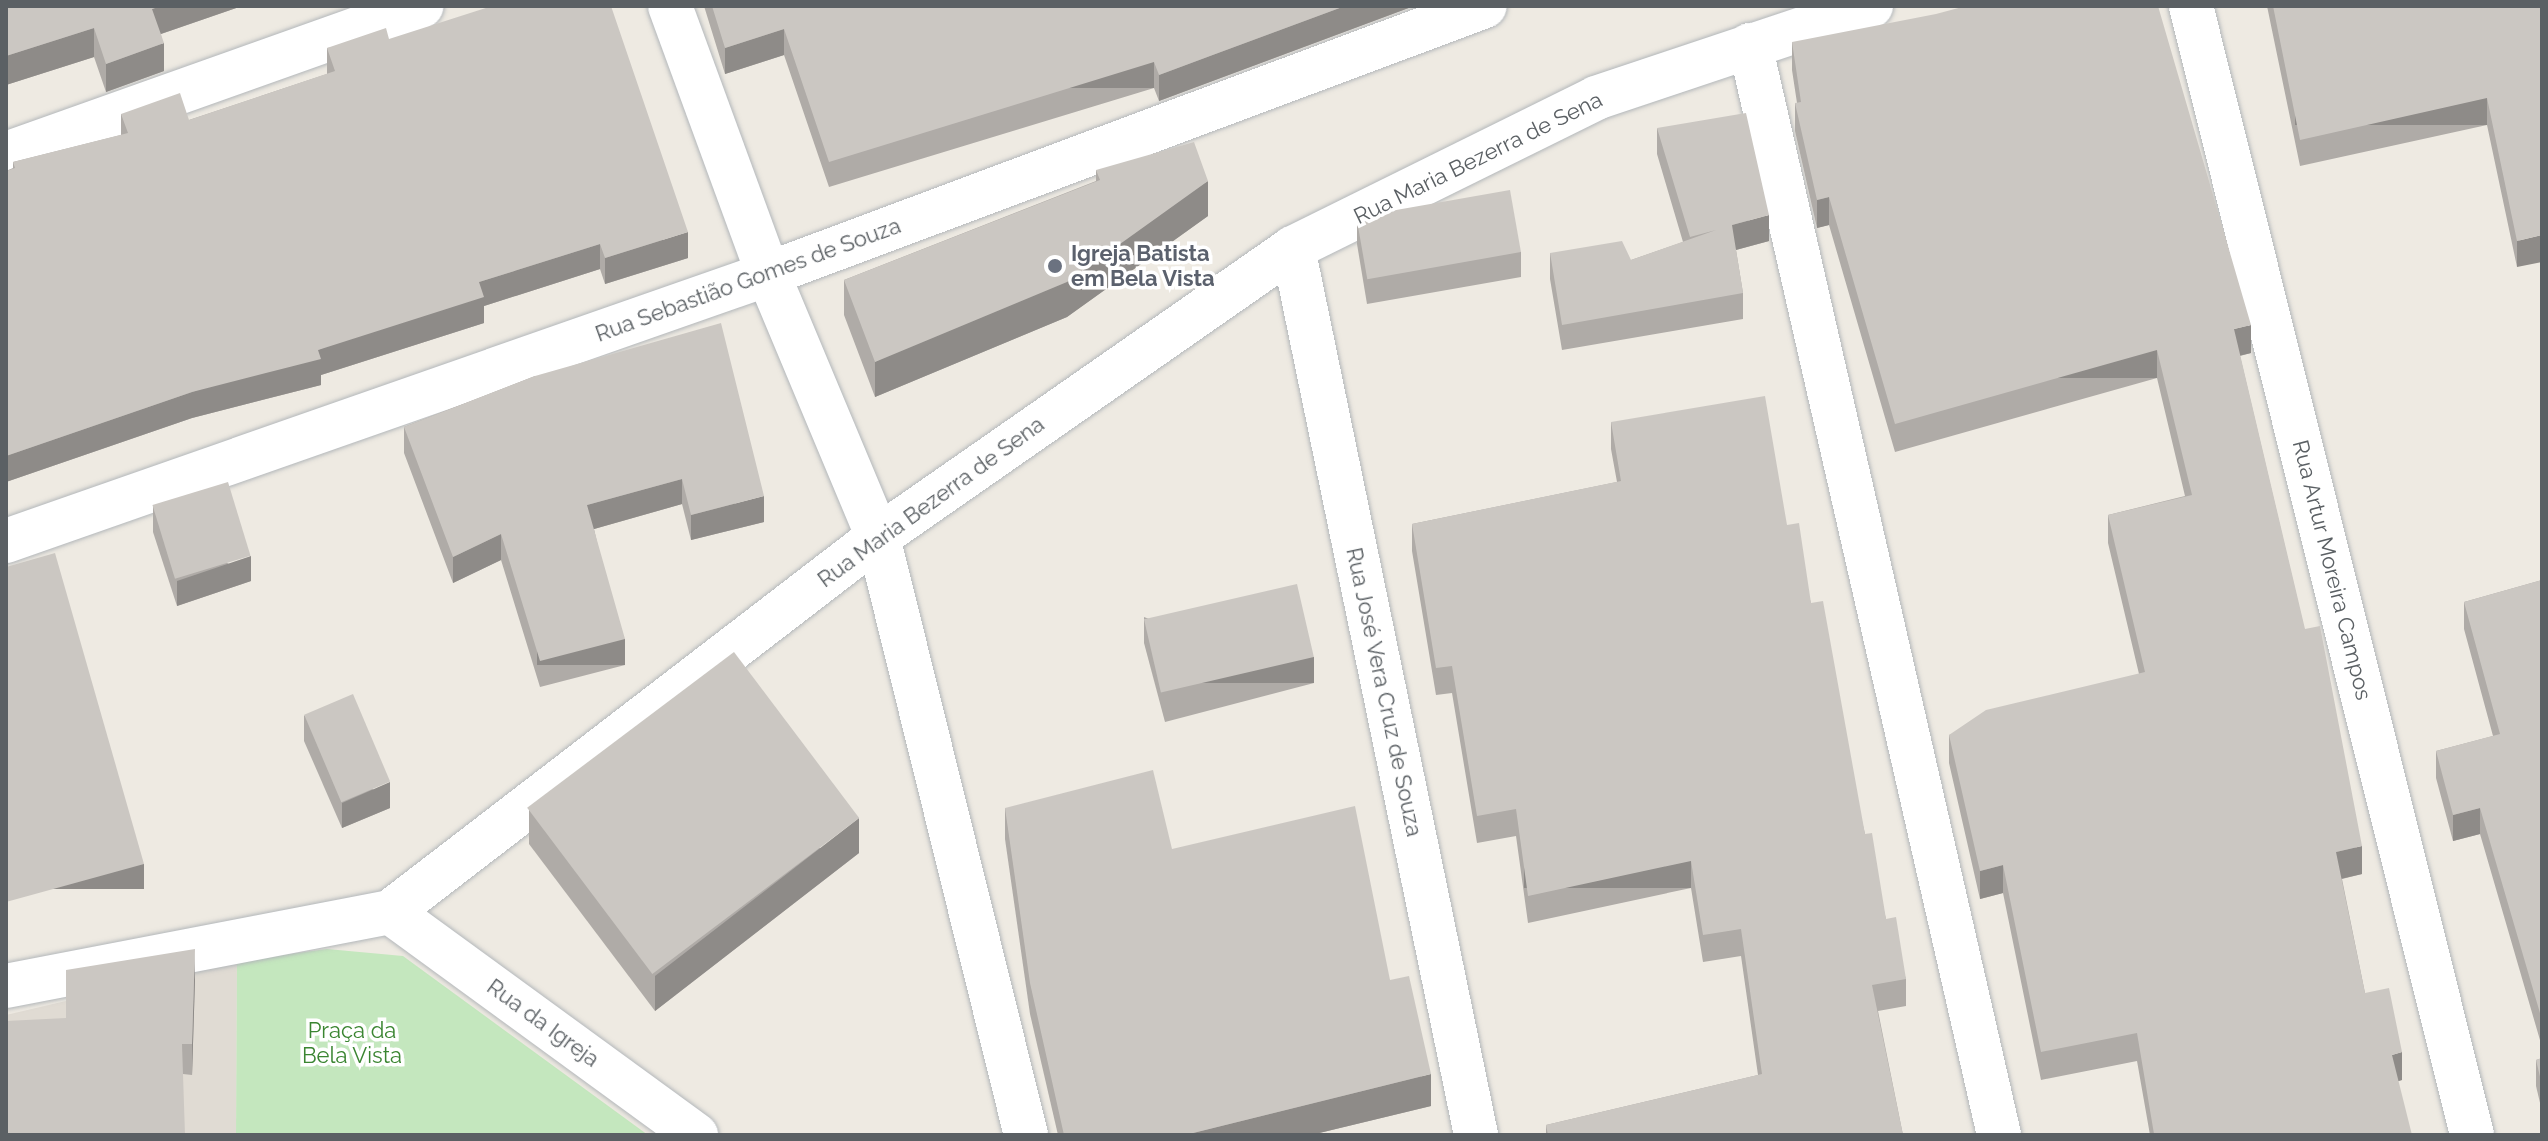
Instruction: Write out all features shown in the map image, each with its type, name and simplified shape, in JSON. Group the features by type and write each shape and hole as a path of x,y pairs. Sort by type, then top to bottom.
{"street":[{"path":"6,154 421,6"},
{"path":"670,6 768,274 878,537 1026,1135"},
{"name":"Rua Sebastião Gomes de Souza","path":"6,541 768,274 1485,6"},
{"name":"Rua Maria Bezerra de Sena","path":"8,978 390,912 878,537 1293,248 1596,98 1871,6"},
{"name":"Rua Artur Moreira Campos","path":"2191,6 2472,1135"},
{"path":"1750,45 1999,1135"},
{"name":"Rua José Vera Cruz de Souza","path":"1293,248 1476,1135"},
{"name":"Rua da Igreja","path":"390,912 696,1135"}],"shaded area":[{"path":"237,961 236,1135 6,1135 6,1015"}],"green space":[{"name":"Praça da Bela Vista","path":"327,949 403,956 648,1135 236,1135 237,961"}],"building":[{"path":"6,6 161,6 152,9 164,43 106,64 94,28 6,56"},
{"path":"492,6 611,6 688,232 605,258 600,244 479,282 484,297 318,350 321,359 192,392 6,456 6,171 15,168 13,162 128,133 121,114 180,93 189,120 335,71 327,48 386,28 389,39"},
{"path":"712,6 1345,6 1159,75 1154,62 829,162 784,29 725,48"},
{"path":"1966,6 2158,6 2251,325 2234,329 2305,629 2320,626 2362,846 2336,852 2365,993 2389,988 2402,1052 2392,1055 2412,1135 2150,1135 2154,1134 2137,1033 2041,1052 2003,865 1980,871 1949,735 1986,710 2145,672 2108,515 2192,495 2157,350 1895,424 1829,197 1817,200 1795,103 1801,102 1792,42"},
{"path":"2273,6 2542,6 2542,235 2517,241 2487,98 2300,140"},
{"path":"1746,113 1769,215 1732,225 1743,293 1562,325 1550,253 1622,241 1631,260 1716,230 1690,237 1657,128"},
{"path":"1194,142 1208,181 1067,282 875,362 844,280 1100,180 1096,170"},
{"path":"1510,190 1521,252 1367,279 1356,217"},
{"path":"721,323 764,496 691,515 682,479 587,505 625,639 540,661 501,534 453,557 404,427 535,376"},
{"path":"1765,396 1787,525 1799,523 1811,603 1823,601 1865,834 1872,833 1886,919 1896,917 1906,979 1872,985 1903,1135 1548,1135 1546,1125 1762,1074 1741,929 1703,935 1691,861 1528,896 1516,809 1477,816 1452,666 1436,668 1412,524 1621,481 1611,422"},
{"path":"228,482 251,556 175,579 152,505"},
{"path":"55,553 144,864 6,902 6,567"},
{"path":"2542,580 2542,1020 2480,808 2453,815 2436,751 2500,734 2464,602"},
{"path":"1297,584 1314,657 1161,692 1144,619"},
{"path":"734,652 859,818 652,974 527,808"},
{"path":"353,694 390,781 341,802 304,715"},
{"path":"1153,770 1172,849 1355,806 1390,980 1409,976 1431,1074 1185,1135 1064,1135 1030,983 1005,808"},
{"path":"195,949 192,1044 182,1044 185,1135 6,1135 6,1021 66,1018 66,970"},
{"path":"2542,1058 2542,1085 2536,1060"}],"place":[{"name":"Igreja Batista em Bela Vista","path":"1055,266"}]}
